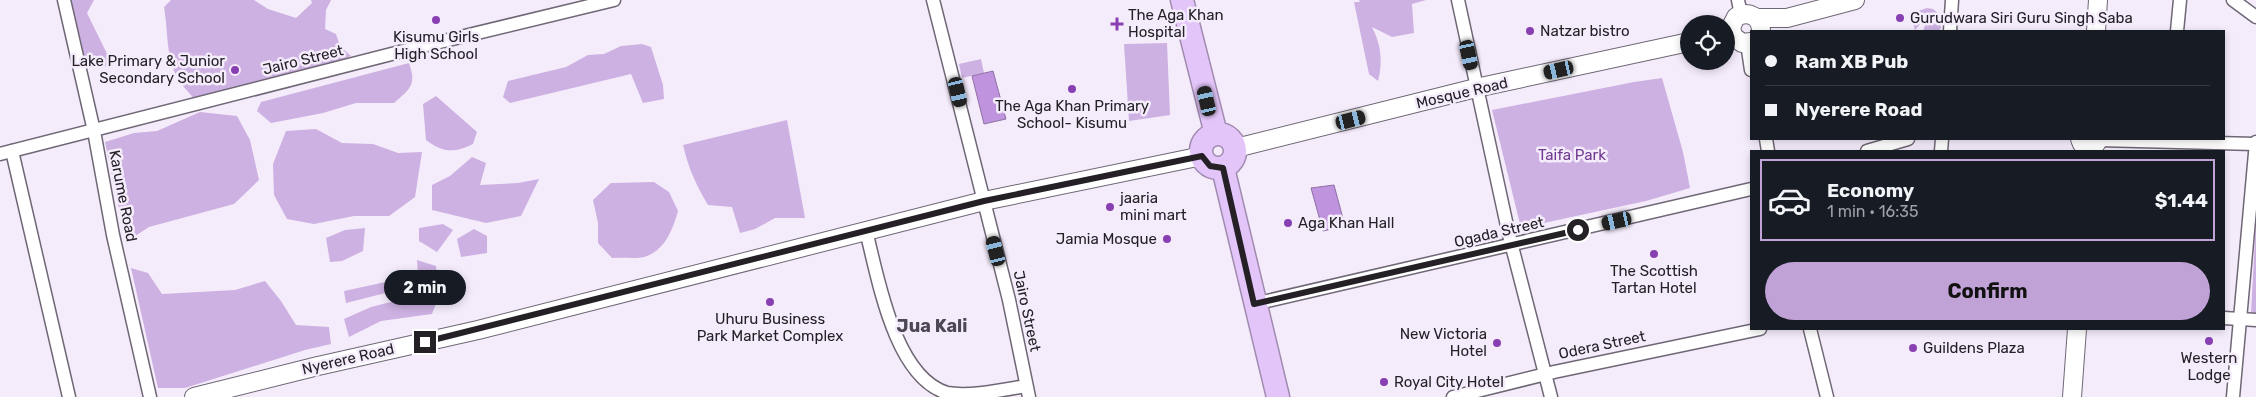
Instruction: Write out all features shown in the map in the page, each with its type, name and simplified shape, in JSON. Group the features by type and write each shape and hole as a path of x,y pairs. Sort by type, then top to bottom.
{"highway":[{"path":"1182,0 1216,134"},
{"path":"1216,134 1228,137 1236,148 1233,161 1223,168 1210,166 1202,156 1202,145 1205,140 1216,134"},
{"path":"1223,168 1254,304 1278,397"}],"main road":[{"path":"1743,29 1855,0"},
{"path":"2096,30 2098,0"},
{"name":"Mosque Road","path":"1236,148 1476,88 1680,44"},
{"name":"Nyerere Road","path":"194,397 318,366 478,330 984,201 1202,156"},
{"path":"2072,397 2077,330"}],"street":[{"name":"Karume Road","path":"64,0 94,131 113,235 150,397"},
{"name":"Jairo Street","path":"6,153 419,47 614,0"},
{"name":"Jairo Street","path":"933,0 1008,300 1027,391"},
{"path":"1458,0 1512,246 1551,397"},
{"path":"1950,30 1952,0"},
{"path":"2177,30 2180,0"},
{"path":"2233,0 2256,17"},
{"path":"1743,29 1750,65"},
{"path":"1870,150 1905,140"},
{"path":"2091,143 2255,143 2233,397"},
{"path":"6,153 69,397"},
{"name":"Ogada Street","path":"1254,304 1512,246 1750,189"},
{"path":"866,231 892,327 916,370 931,385 946,393 964,395 1027,391"},
{"path":"2225,318 2256,320"},
{"name":"Odera Street","path":"1453,397 1546,374 1755,330"},
{"path":"1810,330 1827,397"}],"green space":[{"path":"58,0 94,0 87,13 113,66 85,67"},
{"name":"Lake Primary & Junior Secondary School","path":"171,0 254,0 268,9 296,18 312,3 311,0 331,0 326,10 325,29 336,34 340,46 351,56 331,64 194,99 179,80 171,61 164,7"},
{"path":"1359,0 1426,0 1412,4 1414,33 1392,37 1372,27 1380,53 1378,81 1369,74 1354,2 1360,2"},
{"path":"1927,8 1933,9 1939,14 1940,30 1923,30 1926,23 1921,23 1915,30 1911,17 1915,12"},
{"path":"1167,43 1170,115 1129,121 1124,44"},
{"path":"642,44 651,47 663,85 664,99 643,103 631,74 510,103 503,97 508,81 566,67 588,55 604,54 621,46"},
{"path":"981,59 984,73 962,78 959,64"},
{"path":"409,63 412,82 408,90 394,103 356,103 323,113 271,123 257,111 261,102"},
{"name":"Taifa Park","path":"1662,78 1683,152 1690,188 1646,201 1521,228 1492,110"},
{"path":"436,96 477,132 473,144 460,149 449,150 438,147 426,140 423,104"},
{"path":"200,112 237,116 250,140 259,180 234,204 149,227 126,242 105,142 134,133 157,131"},
{"path":"787,120 805,218 775,218 755,229 740,233 732,207 708,205 693,176 683,145"},
{"path":"316,129 342,143 373,144 398,153 422,152 415,197 389,216 354,216 314,224 287,219 274,195 273,164 286,131"},
{"path":"472,157 486,163 480,185 518,183 539,179 521,216 486,223 432,210 432,185 450,176"},
{"path":"654,182 669,192 678,211 674,225 667,238 657,250 644,257 612,258 598,243 598,223 593,200 611,183"},
{"path":"2256,220 2256,313 2251,313"},
{"path":"443,224 453,230 437,252 419,241 419,228"},
{"path":"365,228 363,251 342,261 330,262 326,238 345,230"},
{"path":"474,229 487,236 487,253 461,257 457,239"},
{"path":"417,260 436,266 439,296 432,314 381,321 349,337 344,319 371,307 419,295 425,283 346,303 344,291 418,275"},
{"path":"131,268 148,273 162,294 235,290 265,281 281,301 296,325 329,327 331,344 305,350 185,388 158,388"}],"shaded area":[{"path":"993,71 1006,119 984,124 972,76"},
{"path":"1334,185 1345,226 1323,231 1311,188"}],"place":[{"name":"Gurudwara Siri Guru Singh Saba","path":"1900,18"},
{"name":"Kisumu Girls High School","path":"436,20"},
{"name":"The Aga Khan Hospital","path":"1117,24"},
{"name":"Natzar bistro","path":"1530,31"},
{"name":"Lake Primary & Junior Secondary School","path":"235,70"},
{"name":"The Aga Khan Primary School- Kisumu","path":"1072,89"},
{"name":"jaaria mini mart","path":"1110,207"},
{"name":"Aga Khan Hall","path":"1288,223"},
{"name":"Jamia Mosque","path":"1167,239"},
{"name":"The Scottish Tartan Hotel","path":"1654,254"},
{"name":"Uhuru Business Park Market Complex","path":"770,302"},
{"name":"Western Lodge","path":"2209,341"},
{"name":"New Victoria Hotel","path":"1497,343"},
{"name":"Guildens Plaza","path":"1913,348"},
{"name":"Royal City Hotel","path":"1384,382"}],"district":[{"name":"Jua Kali","path":"932,326"}],"route":[{"path":"425,342 984,201 1202,156 1210,166 1223,168 1254,304 1578,230"}]}
